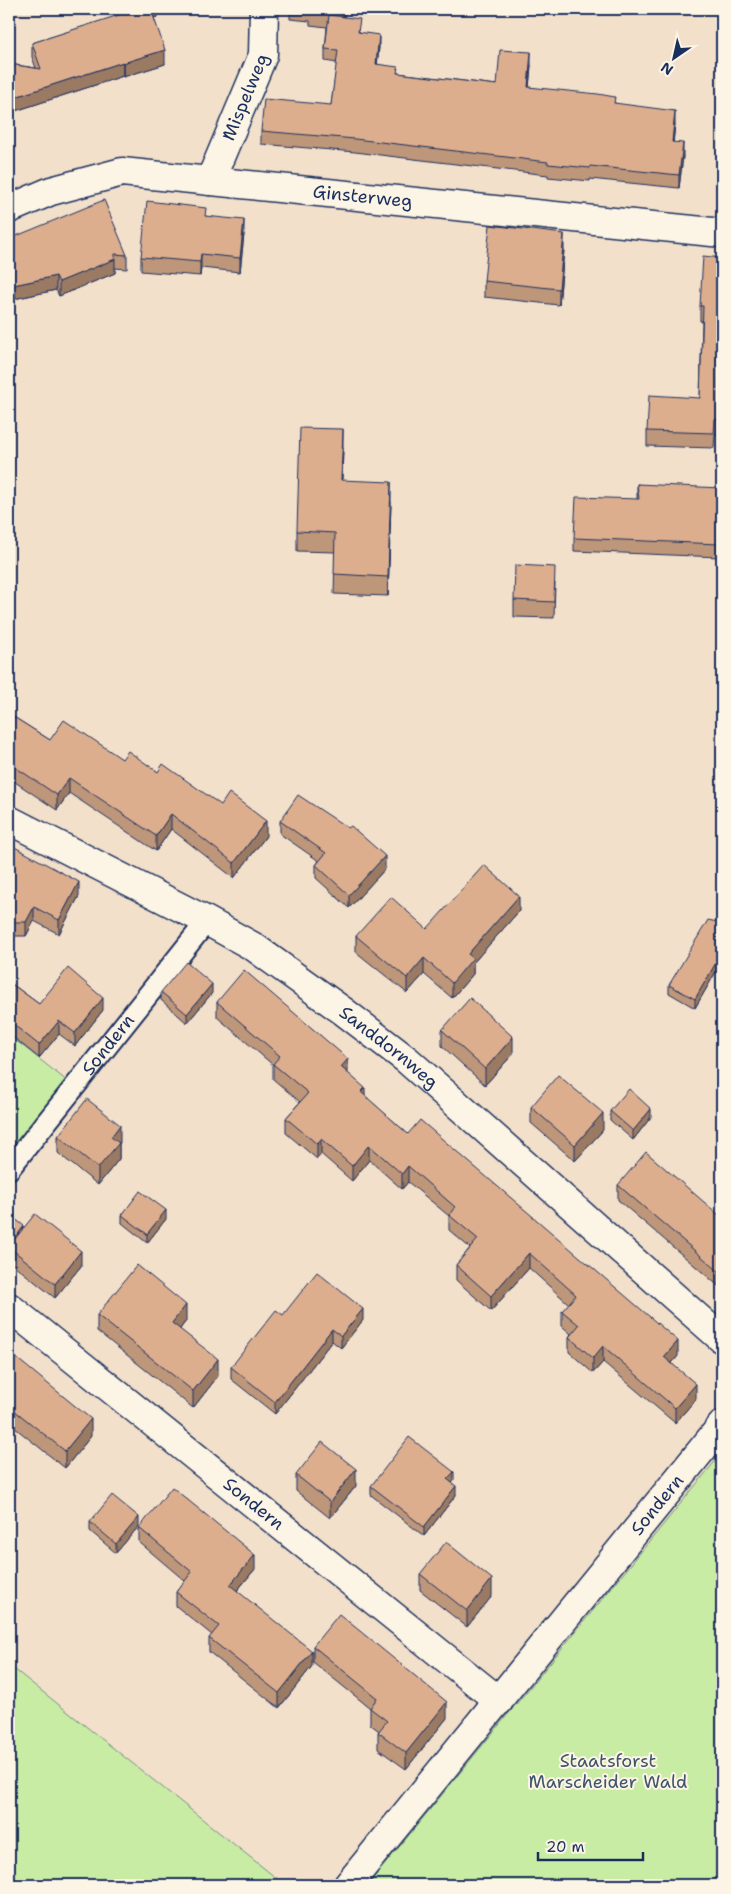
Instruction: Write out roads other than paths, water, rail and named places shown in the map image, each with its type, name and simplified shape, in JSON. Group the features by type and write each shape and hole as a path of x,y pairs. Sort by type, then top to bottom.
{"street":[{"name":"Mispelweg","path":"210,181 263,55 264,9"},
{"name":"Ginsterweg","path":"9,209 51,192 122,172 722,233"},
{"name":"Sanddornweg","path":"9,820 254,947 407,1060 722,1338"},
{"name":"Sondern","path":"9,1307 499,1701"},
{"name":"Sondern","path":"348,1885 722,1425"}],"lane":[{"name":"Sondern","path":"9,1169 207,921"}],"park label":[{"name":"Staatsforst Marscheider Wald","path":"608,1771"}]}
